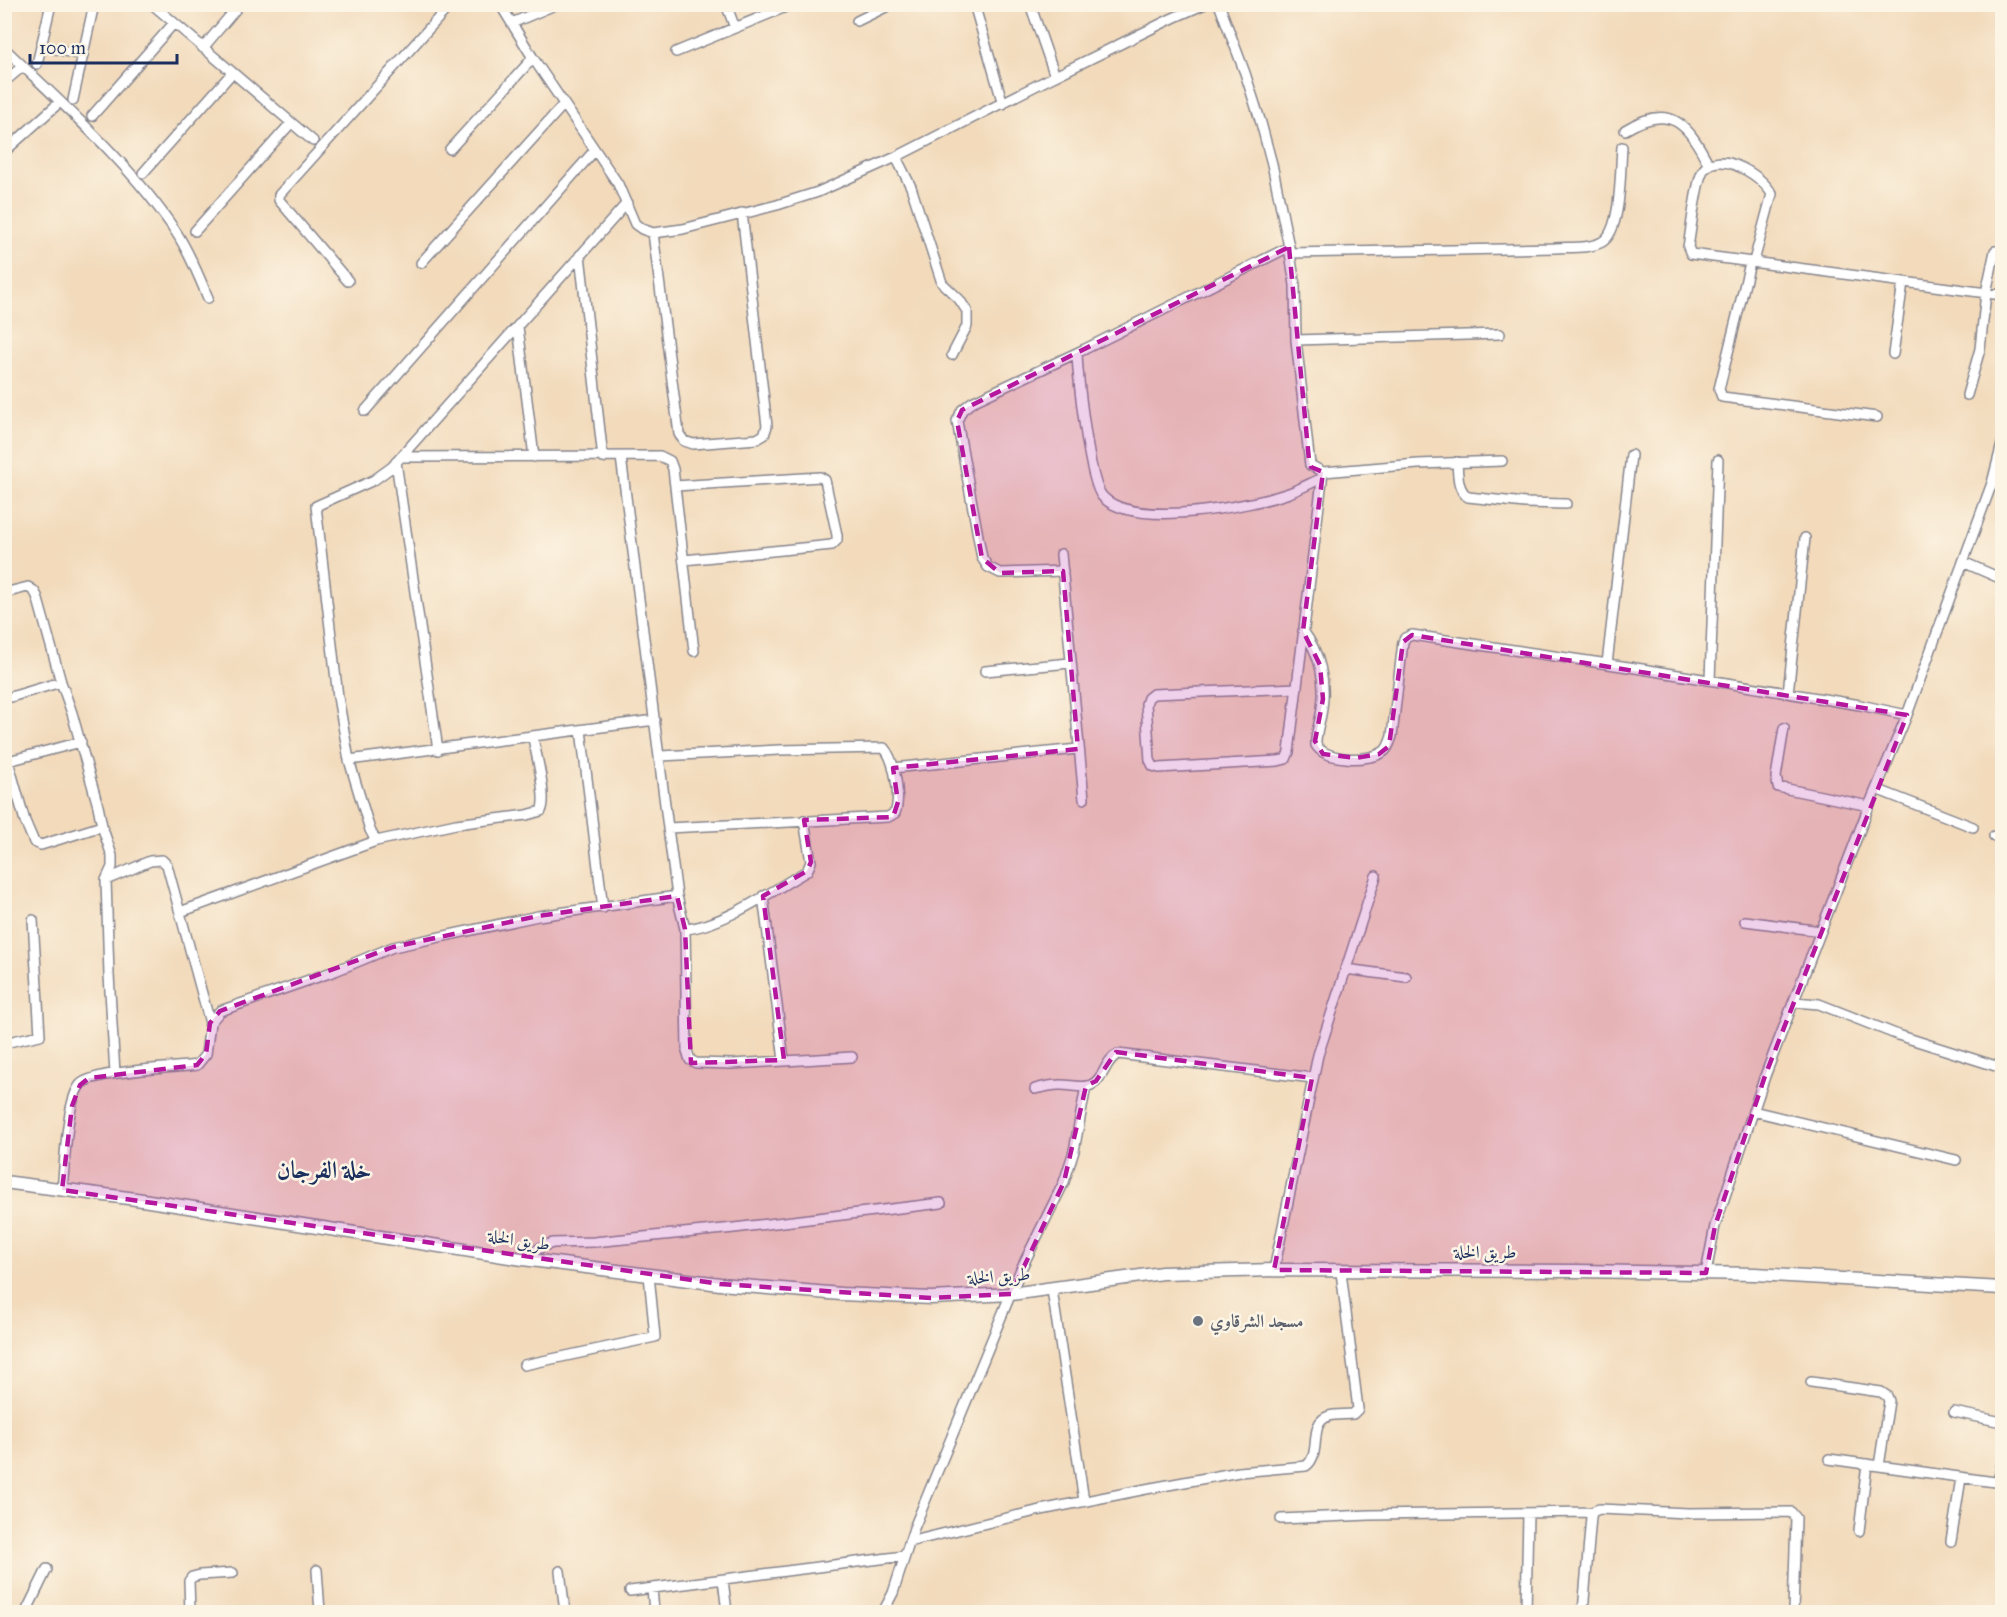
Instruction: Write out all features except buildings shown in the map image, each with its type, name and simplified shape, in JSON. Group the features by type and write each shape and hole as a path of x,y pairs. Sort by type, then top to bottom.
{"street":[{"path":"37,64 51,4"},
{"path":"74,100 94,4"},
{"path":"152,4 313,141"},
{"path":"203,48 240,4"},
{"path":"348,281 279,200 279,195 451,4"},
{"path":"500,4 533,58 618,184 635,224 653,232 683,229 818,192 896,157 1055,76 1205,4"},
{"path":"726,4 735,28"},
{"path":"676,52 793,4"},
{"path":"857,21 892,4"},
{"path":"974,4 1003,104"},
{"path":"1030,4 1055,76"},
{"path":"1219,4 1245,73 1272,164 1295,285 1296,340 1309,460 1314,469 1323,475"},
{"path":"512,23 556,5"},
{"path":"93,116 174,23"},
{"path":"41,46 83,56"},
{"path":"4,48 117,160 156,205 177,234 208,298"},
{"path":"450,149 533,58"},
{"path":"4,82 23,66"},
{"path":"143,173 232,73"},
{"path":"4,152 60,102"},
{"path":"421,263 564,104"},
{"path":"1625,130 1650,118 1673,120 1690,131 1709,165"},
{"path":"195,231 291,123"},
{"path":"1063,571 1000,573 988,567 982,558 957,421 962,410 972,402 1289,250 1593,246 1605,240 1615,224 1622,147"},
{"path":"365,411 595,150"},
{"path":"896,157 911,187 942,283 959,298 967,311 967,326 952,355"},
{"path":"1877,417 1722,397 1719,389 1752,262 1772,194 1758,178 1743,168 1731,163 1718,162 1709,165 1701,176 1689,251 1695,255 1752,262 2002,295"},
{"path":"376,841 370,830 349,760 338,697 316,506 374,480 399,459 627,203"},
{"path":"653,232 681,438 693,444 757,439 764,435 767,426 742,213"},
{"path":"1967,395 1980,349 1986,293 1995,251"},
{"path":"580,255 603,458"},
{"path":"1893,354 1903,282"},
{"path":"518,327 534,457"},
{"path":"1296,340 1500,334"},
{"path":"1077,353 1079,393 1098,490 1111,503 1142,513 1160,514 1223,508 1289,493 1323,475 1458,462 1502,461"},
{"path":"1706,1273 1715,1226 1753,1110 1869,806 1907,715 1992,483 2002,444"},
{"path":"1607,664 1631,455"},
{"path":"399,459 660,456 666,459 672,464 694,651"},
{"path":"621,457 677,896 685,929 687,1051 690,1060 696,1063 732,1064 852,1057"},
{"path":"399,459 438,750"},
{"path":"1710,680 1718,460"},
{"path":"1458,462 1459,485 1464,495 1468,497 1524,503 1566,504"},
{"path":"1297,688 1153,694 1148,698 1146,704 1150,760 1154,766 1159,768 1286,759 1290,752 1323,475"},
{"path":"675,486 822,477 825,480 837,536 837,540 832,545 684,560"},
{"path":"1992,483 2002,488"},
{"path":"1788,693 1805,538"},
{"path":"1061,554 1084,799"},
{"path":"1963,562 2002,579"},
{"path":"4,593 28,587 34,591 81,742 112,856 112,867 106,880 115,1073"},
{"path":"1303,631 1315,647 1322,678 1323,707 1316,746 1323,754 1339,758 1379,754 1389,746 1403,642 1408,636 1486,645 1710,680 1907,715"},
{"path":"986,671 1070,663"},
{"path":"4,699 62,682"},
{"path":"349,760 533,738 655,720"},
{"path":"1784,728 1776,777 1778,787 1869,806"},
{"path":"581,730 603,908"},
{"path":"180,912 376,841 456,824 527,815 541,811 543,795 533,738"},
{"path":"81,742 6,761 34,842 41,845 102,826"},
{"path":"660,756 883,747 887,750 893,768 898,802 892,816 668,828"},
{"path":"893,768 1078,749"},
{"path":"1876,789 1973,826"},
{"path":"685,929 727,916 807,871 811,862 804,820"},
{"path":"62,1190 69,1123 72,1106 80,1085 89,1078 115,1073 197,1065 206,1054 210,1023 167,865 162,860 150,861 106,880"},
{"path":"1274,1270 1313,1078 1329,1018 1376,876"},
{"path":"210,1023 220,1011 335,971 393,947 538,916 677,896"},
{"path":"763,896 784,1060"},
{"path":"4,1044 40,1035 33,920"},
{"path":"1745,921 1821,931"},
{"path":"1345,969 1406,977"},
{"path":"1794,1002 1820,1004 1898,1035 2002,1068"},
{"path":"1035,1089 1061,1084 1086,1086 1096,1081 1113,1056 1118,1054 1313,1078"},
{"path":"883,1612 893,1593 909,1542 1025,1259 1064,1182 1074,1151 1086,1086"},
{"path":"1753,1110 1956,1160"},
{"name":"طريق الخلة","path":"4,1182 147,1201 523,1259 720,1284 841,1294 931,1298 1011,1294 1161,1273 1274,1270 1755,1274 2002,1288"},
{"path":"523,1259 543,1246 553,1243 594,1242 734,1228 941,1203"},
{"path":"909,1542 990,1521 1084,1501 1239,1472 1294,1468 1309,1464 1314,1457 1317,1430 1321,1421 1328,1416 1353,1414 1358,1409 1341,1272"},
{"path":"524,1365 655,1337 649,1275"},
{"path":"1052,1290 1084,1501"},
{"path":"1811,1382 1881,1392 1887,1396 1889,1401 1879,1466"},
{"path":"1954,1412 2002,1422"},
{"path":"1829,1459 2000,1483 2002,1464"},
{"path":"1859,1531 1867,1464"},
{"path":"1951,1541 1961,1478"},
{"path":"1281,1519 1369,1515 1592,1512 1599,1509 1688,1513 1791,1512 1796,1518 1793,1612"},
{"path":"1583,1612 1592,1512"},
{"path":"1526,1612 1528,1513"},
{"path":"630,1591 904,1556"},
{"path":"26,1612 47,1569"},
{"path":"317,1570 320,1612"},
{"path":"560,1571 566,1612"},
{"path":"190,1612 189,1581 192,1577 233,1573"},
{"path":"723,1580 727,1612"},
{"path":"652,1588 654,1612"}],"highlighted area":[{"path":"1289,247 1309,460 1311,467 1323,472 1303,631 1320,665 1323,699 1315,741 1323,754 1356,758 1379,754 1389,746 1403,642 1412,635 1907,715 1765,1076 1715,1226 1706,1273 1274,1270 1312,1078 1116,1052 1096,1081 1086,1086 1064,1182 1011,1294 931,1298 720,1284 62,1190 72,1106 80,1085 89,1078 197,1065 206,1054 210,1023 220,1011 393,947 538,916 677,896 685,929 691,1063 784,1060 763,896 807,871 811,862 804,820 893,817 898,802 893,768 1078,749 1063,571 1000,573 982,558 957,421 962,410"}],"place":[{"name":"مسجد الشرقاوي","path":"1198,1321"}],"district":[{"name":"خلة الفرجان","path":"324,1170"}]}
